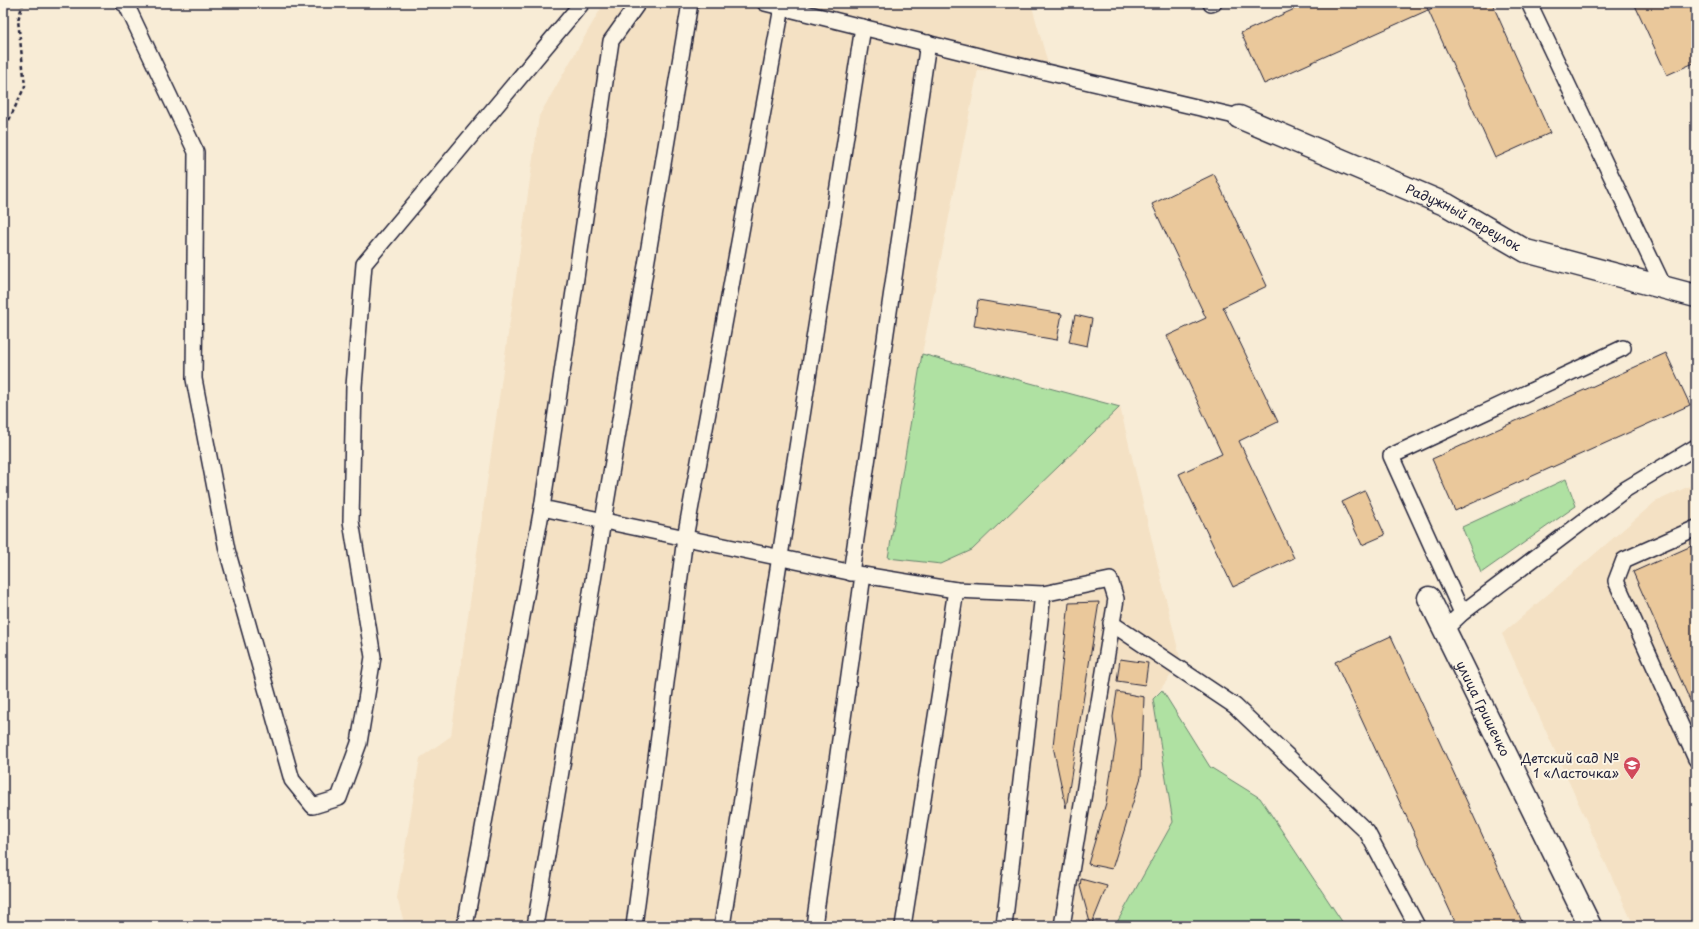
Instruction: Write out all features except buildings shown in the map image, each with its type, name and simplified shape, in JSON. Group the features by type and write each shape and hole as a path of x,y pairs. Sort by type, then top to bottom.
{"street":[{"name":"Радужный переулок","path":"1239,117 1447,205 1526,250 1696,296"},
{"name":"улица Гришечко","path":"1429,598 1590,926"}],"lane":[{"path":"123,3 126,4 196,152 194,379 229,557 292,780 313,806 339,798 359,743 373,657 351,521 354,386 364,264 582,3"},
{"path":"466,926 542,508 611,42 638,3"},
{"path":"534,926 690,3"},
{"path":"765,3 1239,117"},
{"path":"1529,3 1664,287"},
{"path":"634,926 685,538 782,7"},
{"path":"722,926 863,27"},
{"path":"814,926 857,574 928,43"},
{"path":"1462,613 1391,456 1623,348"},
{"path":"1444,630 1462,613 1626,489 1696,447"},
{"path":"542,508 857,574 956,590 1043,594 1110,580 1116,598 1062,926"},
{"path":"1696,528 1624,560 1616,581 1696,759"},
{"path":"903,926 956,590"},
{"path":"1004,926 1043,594"},
{"path":"1111,623 1235,706 1367,832 1417,926"}],"path":[{"path":"3,133 25,86 18,20 23,3"}],"shaded area":[{"path":"604,3 1031,3 1050,71 978,70 922,354 888,558 1100,425 1120,407 1181,662 1153,699 1173,822 1115,926 405,926 397,898 420,758 451,736 539,116"},
{"name":"Детский сад № 1 «Ласточка»","path":"1696,483 1696,926 1634,926 1502,634 1655,502"}],"green space":[{"path":"922,354 1120,407 972,550 941,564 888,558"},
{"path":"1566,479 1576,506 1481,573 1462,527"},
{"path":"1162,690 1210,767 1260,798 1345,926 1115,926 1173,822 1153,699"}],"place":[{"name":"Детский сад № 1 «Ласточка»","path":"1632,780"}]}
